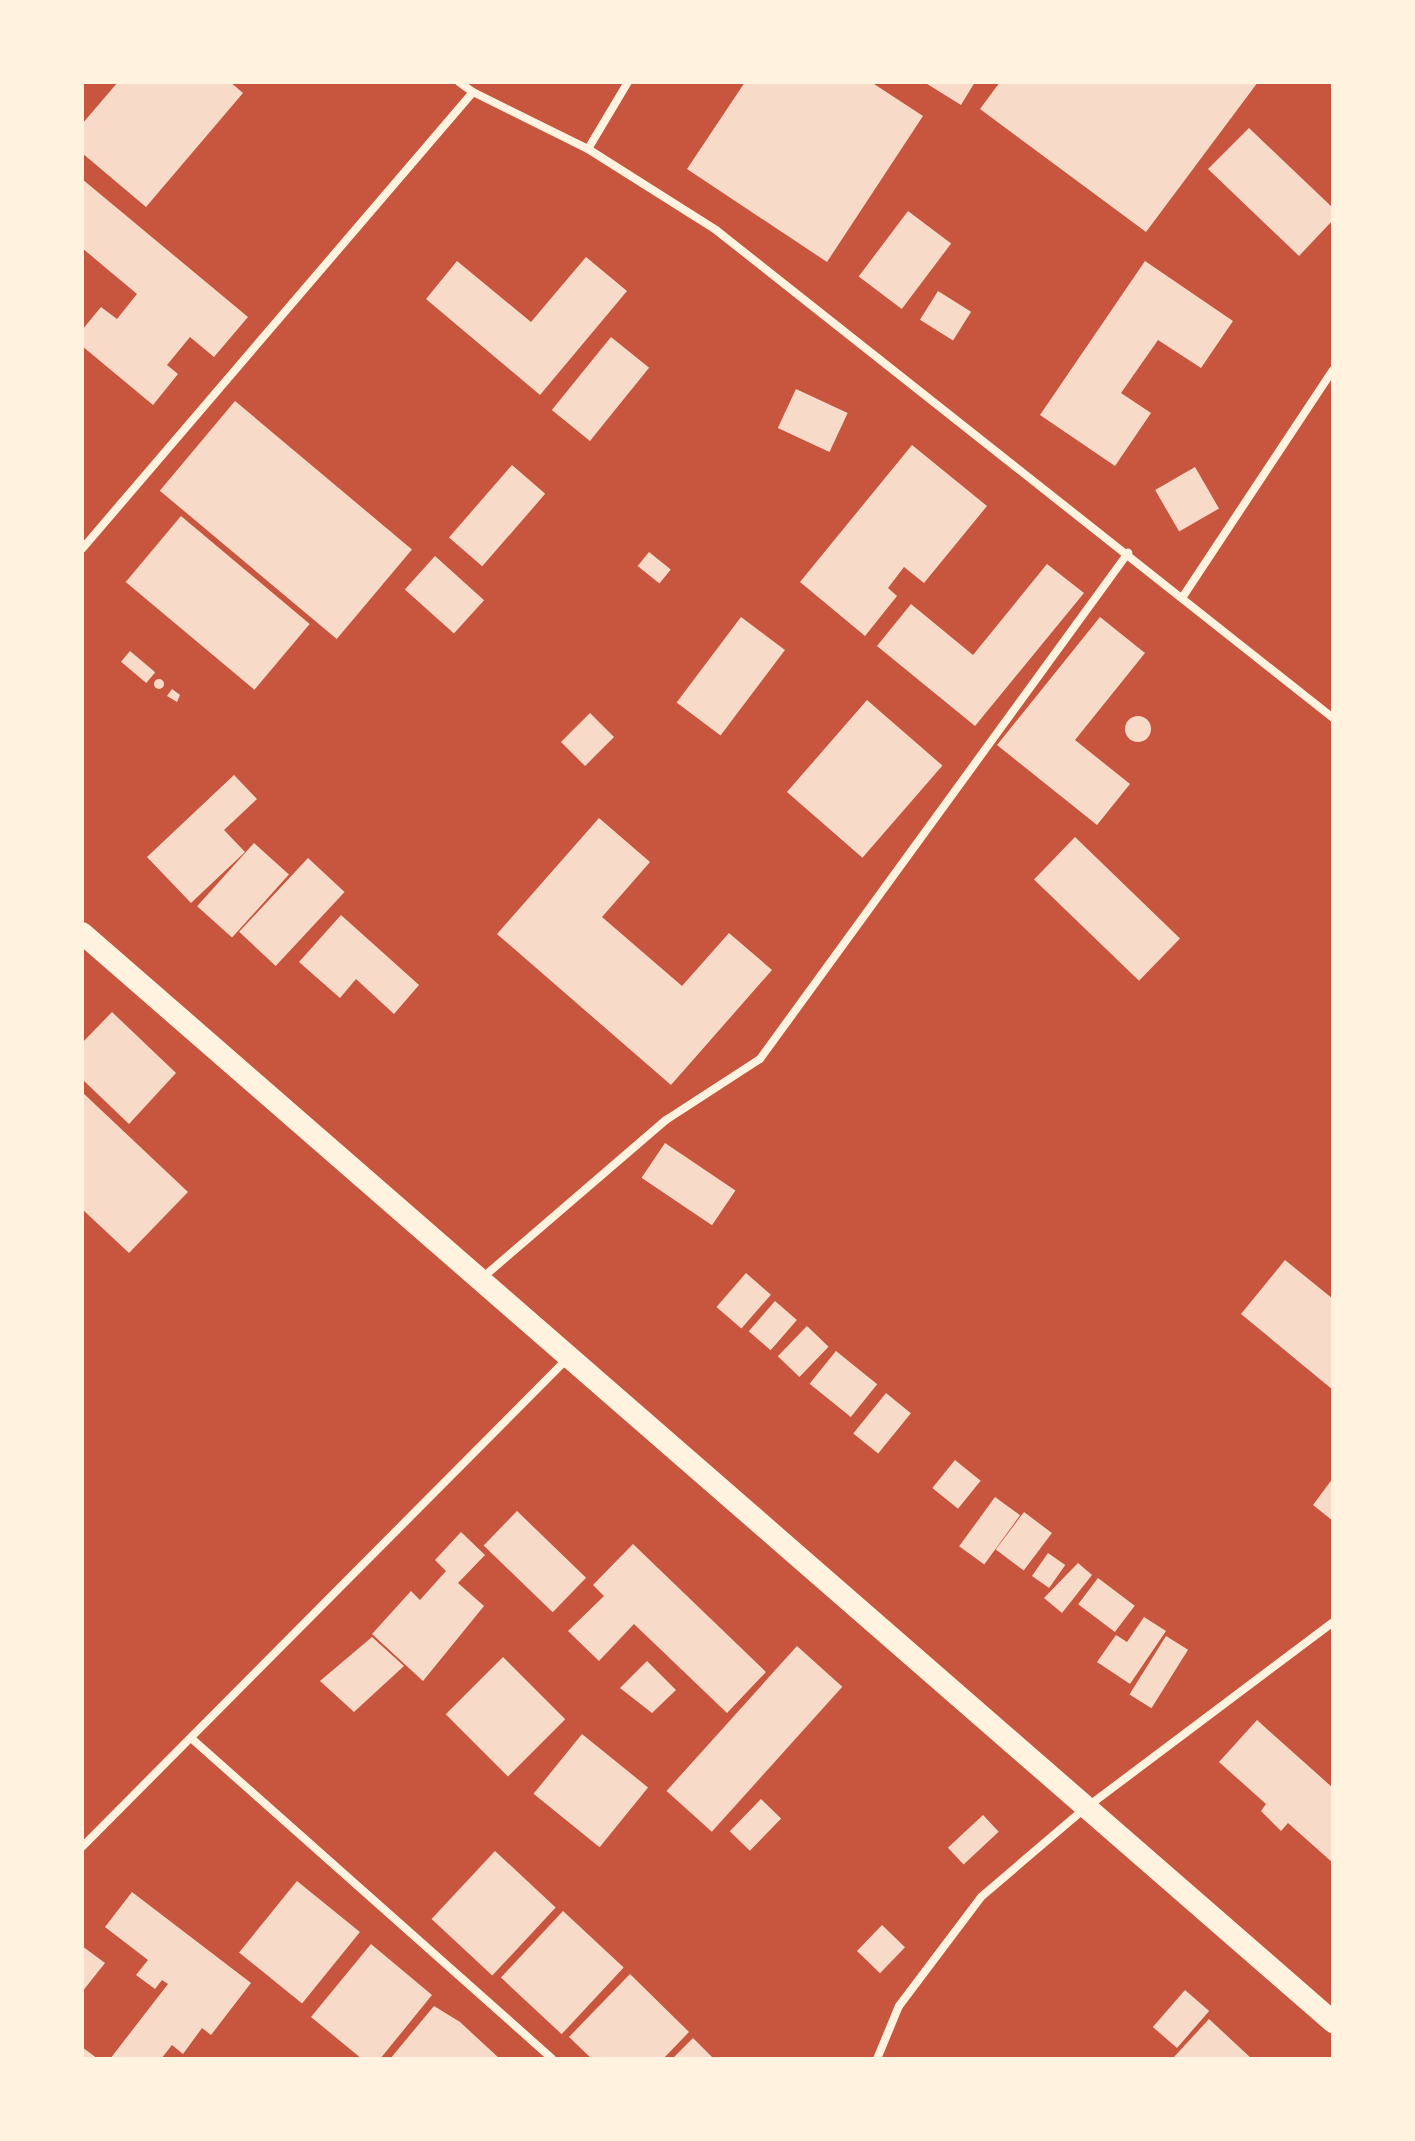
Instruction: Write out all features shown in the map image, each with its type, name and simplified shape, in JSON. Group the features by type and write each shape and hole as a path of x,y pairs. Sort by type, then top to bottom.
{"highway":[{"path":"82,933 1083,1810 1333,2022"}],"street":[{"path":"459,82 473,92 588,149 716,230 1333,718"},
{"path":"588,149 628,82"},
{"path":"82,549 473,92"},
{"path":"1182,598 1333,370"},
{"path":"478,1282 666,1120 760,1059 1128,553"},
{"path":"82,1847 567,1359"},
{"path":"877,2059 899,2006 981,1897 1083,1810 1333,1622"},
{"path":"191,1738 552,2059"}],"building":[{"path":"118,82 230,82 243,93 146,207 82,153 82,124"},
{"path":"745,82 871,82 923,116 827,262 687,169"},
{"path":"924,82 975,82 961,105"},
{"path":"1000,82 1258,82 1146,232 980,109"},
{"path":"1249,128 1333,208 1333,220 1299,256 1208,169"},
{"path":"82,179 248,317 214,357 190,337 167,365 178,374 153,405 82,346 82,330 101,307 117,319 137,294 82,248"},
{"path":"908,211 951,243 902,309 859,276"},
{"path":"586,257 627,291 540,395 426,299 457,261 531,322"},
{"path":"1145,261 1233,321 1201,368 1158,340 1121,393 1151,413 1115,466 1040,415"},
{"path":"938,291 971,312 953,341 920,320"},
{"path":"611,337 649,368 590,441 552,410"},
{"path":"796,389 848,413 829,452 778,428"},
{"path":"235,401 412,549 337,639 160,491"},
{"path":"912,445 987,506 924,583 904,567 888,588 897,596 865,636 800,582"},
{"path":"512,465 545,494 482,566 449,537"},
{"path":"1195,467 1219,509 1179,532 1155,490"},
{"path":"181,516 310,624 254,690 126,582"},
{"path":"649,552 671,570 659,584 638,566"},
{"path":"435,556 484,600 454,634 405,589"},
{"path":"1047,564 1084,593 975,726 877,646 911,604 973,655"},
{"path":"741,617 785,650 721,736 677,702"},
{"path":"1100,617 1145,653 1075,740 1130,784 1097,825 997,745"},
{"path":"130,651 155,672 146,683 121,662"},
{"path":"159,679 164,684 159,689 154,684"},
{"path":"172,689 180,695 177,702 167,696"},
{"path":"867,700 942,766 862,858 787,792"},
{"path":"590,713 614,737 585,766 561,742"},
{"path":"1138,716 1147,720 1151,729 1147,738 1138,742 1129,738 1125,729 1129,720"},
{"path":"234,775 257,799 224,830 245,852 191,903 147,857"},
{"path":"599,818 650,862 602,917 682,986 729,933 772,970 671,1085 497,934"},
{"path":"1075,837 1180,938 1139,981 1034,879"},
{"path":"254,843 289,874 232,938 197,906"},
{"path":"308,858 345,892 276,966 239,932"},
{"path":"341,915 419,985 394,1014 356,979 340,998 299,962"},
{"path":"112,1012 176,1073 129,1124 82,1079 82,1043"},
{"path":"82,1092 188,1192 129,1253 82,1209"},
{"path":"665,1143 735,1191 712,1225 642,1178"},
{"path":"1285,1260 1333,1299 1333,1390 1241,1314"},
{"path":"746,1273 771,1295 741,1329 716,1307"},
{"path":"775,1301 797,1320 771,1350 749,1331"},
{"path":"807,1326 829,1347 799,1377 778,1356"},
{"path":"836,1351 877,1384 851,1417 810,1384"},
{"path":"886,1393 911,1413 878,1454 853,1433"},
{"path":"955,1460 981,1481 958,1509 932,1488"},
{"path":"1333,1478 1333,1521 1313,1505"},
{"path":"995,1497 1020,1515 984,1565 959,1546"},
{"path":"517,1511 586,1578 553,1612 484,1546"},
{"path":"1024,1512 1052,1533 1024,1571 996,1550"},
{"path":"461,1532 485,1555 458,1583 484,1606 423,1681 372,1634 411,1591 420,1600 446,1571 435,1560"},
{"path":"633,1544 766,1672 727,1713 634,1624 599,1661 568,1631 604,1596 593,1585"},
{"path":"1048,1553 1065,1565 1049,1588 1032,1576"},
{"path":"1078,1563 1092,1575 1062,1613 1044,1598"},
{"path":"1098,1578 1135,1606 1115,1632 1078,1604"},
{"path":"1144,1617 1166,1631 1130,1684 1097,1662 1116,1635 1127,1642"},
{"path":"1166,1636 1188,1650 1151,1708 1129,1695"},
{"path":"372,1637 404,1666 354,1712 320,1681"},
{"path":"797,1646 842,1687 712,1832 667,1791"},
{"path":"503,1657 565,1719 508,1777 446,1714"},
{"path":"647,1661 676,1690 652,1713 620,1688"},
{"path":"1257,1720 1333,1788 1333,1863 1288,1823 1281,1831 1261,1811 1266,1804 1219,1762"},
{"path":"582,1734 648,1787 600,1847 534,1794"},
{"path":"761,1799 781,1818 750,1851 730,1831"},
{"path":"983,1815 999,1832 964,1865 948,1848"},
{"path":"495,1851 556,1908 492,1976 432,1919"},
{"path":"297,1881 360,1932 302,2003 239,1952"},
{"path":"132,1892 251,1983 211,2035 202,2028 183,2054 172,2045 161,2059 110,2059 168,1984 162,1980 155,1989 136,1975 148,1960 105,1927"},
{"path":"563,1911 624,1968 562,2034 501,1978"},
{"path":"882,1925 905,1947 880,1973 857,1951"},
{"path":"371,1944 432,1995 380,2059 362,2059 311,2017"},
{"path":"82,1946 105,1963 82,1992"},
{"path":"630,1974 689,2032 663,2059 592,2059 569,2037"},
{"path":"1185,1990 1209,2011 1177,2048 1153,2027"},
{"path":"434,2006 460,2022 500,2059 390,2059"},
{"path":"1209,2019 1252,2059 1174,2057"},
{"path":"693,2038 714,2059 672,2059"},
{"path":"82,2047 98,2059 82,2059"}]}
